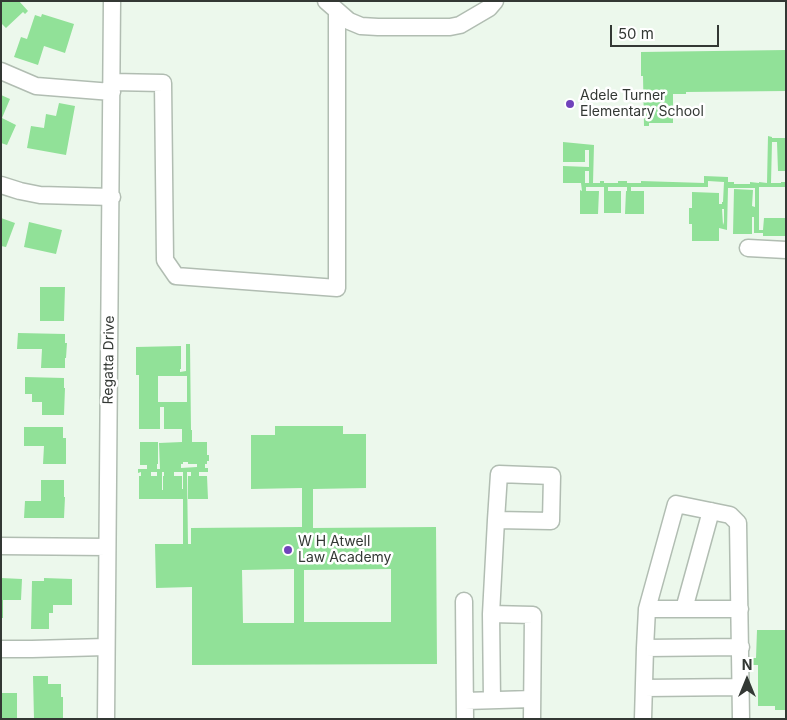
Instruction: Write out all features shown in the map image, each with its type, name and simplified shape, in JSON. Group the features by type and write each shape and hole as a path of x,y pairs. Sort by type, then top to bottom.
{"street":[{"name":"Regatta Drive","path":"106,719 112,197 112,1"},
{"path":"332,6 348,21 361,26 450,26 460,25 474,18 489,8 495,1"},
{"path":"1,71 36,86 112,87 163,83 165,260 176,276 336,288 332,6"},
{"path":"1,185 20,192 40,195 112,197"},
{"path":"748,248 786,250"},
{"path":"643,719 647,609 676,504 730,515 738,523 741,719"},
{"path":"684,609 711,511"},
{"path":"492,700 491,614 496,520"},
{"path":"1,546 107,546"},
{"path":"464,601 465,719"},
{"path":"647,609 740,609"},
{"path":"491,614 533,615 532,719"},
{"path":"1,649 106,647"},
{"path":"645,648 741,647"},
{"path":"644,688 740,687"},
{"path":"464,701 532,699"}],"building":[{"path":"1,1 19,1 28,11 25,14 23,12 6,28 1,23"},
{"path":"42,14 74,24 65,53 44,46 38,65 14,57 21,37 27,39 35,15 41,17"},
{"path":"786,50 786,91 686,92 686,94 673,94 673,123 649,123 649,126 644,126 641,52"},
{"path":"1,95 10,99 2,118 16,125 7,145 1,143"},
{"path":"59,103 75,106 66,155 27,148 31,126 44,128 46,114 56,116"},
{"path":"768,136 772,138 786,138 786,171 778,171 777,142 772,142 771,183 786,182 786,187 759,187 759,230 763,230 764,218 786,218 786,236 763,236 763,233 754,233 754,217 752,217 752,234 733,234 734,189 753,190 752,206 755,207 755,188 728,188 727,230 719,228 719,241 692,241 692,224 689,224 689,208 692,208 692,192 719,193 719,204 722,204 724,182 708,181 708,187 631,187 631,191 644,191 644,214 625,214 627,187 608,187 608,191 621,191 621,213 604,213 604,187 586,187 586,191 599,191 598,214 580,214 581,183 563,183 563,166 589,167 589,150 585,150 585,162 563,162 563,142 594,145 593,183 600,183 600,181 604,181 604,183 618,183 618,181 627,181 627,183 641,183 641,181 704,183 704,176 728,177 728,182 734,182 734,184 750,184 750,182 767,183","holes":["585,171 589,171 589,183 585,183","722,209 724,209 723,225"]},
{"path":"1,218 15,223 6,247 1,246"},
{"path":"29,222 62,230 56,254 24,247"},
{"path":"40,287 65,287 64,321 40,321"},
{"path":"18,333 65,334 65,343 67,343 65,368 41,368 42,349 17,349"},
{"path":"186,344 190,344 192,442 207,442 209,461 205,464 208,472 199,472 199,476 207,476 208,499 188,499 188,476 191,476 191,472 187,472 188,544 191,544 191,528 302,527 302,488 251,489 251,435 275,435 275,426 343,426 343,434 366,434 366,488 313,489 313,528 436,527 437,664 192,665 192,587 156,588 155,544 183,544 183,499 139,499 139,476 141,476 141,472 138,473 138,469 147,469 147,465 140,465 140,442 158,442 157,469 160,469 159,443 182,442 182,429 164,429 164,407 160,407 160,429 139,429 139,375 136,375 136,347 181,346 180,372 186,371","holes":["158,376 187,376 187,402 158,402","188,462 188,464 197,464 197,467 181,468 181,464","151,472 157,472 157,476 151,476","162,472 164,472 162,490","174,472 183,472 183,489 182,476 174,476","294,569 294,623 243,623 242,570","391,569 391,622 304,622 304,570"]},
{"path":"25,377 64,378 64,415 42,415 42,402 32,402 32,394 25,394"},
{"path":"24,427 63,427 63,438 66,438 66,464 43,464 44,446 24,446"},
{"path":"41,480 64,480 64,518 24,518 25,501 41,501"},
{"path":"1,578 22,579 21,600 3,600 3,618 1,618"},
{"path":"44,578 72,579 72,605 53,605 53,613 49,613 49,629 31,629 32,581 44,581"},
{"path":"757,630 786,630 786,710 775,710 775,706 758,706 758,665 750,665 750,658 756,658"},
{"path":"33,676 48,676 48,684 61,684 63,719 34,719"},
{"path":"1,693 17,693 17,719 1,719"}],"place":[{"name":"Adele Turner Elementary School","path":"570,104"},
{"name":"W H Atwell Law Academy","path":"288,550"}]}
